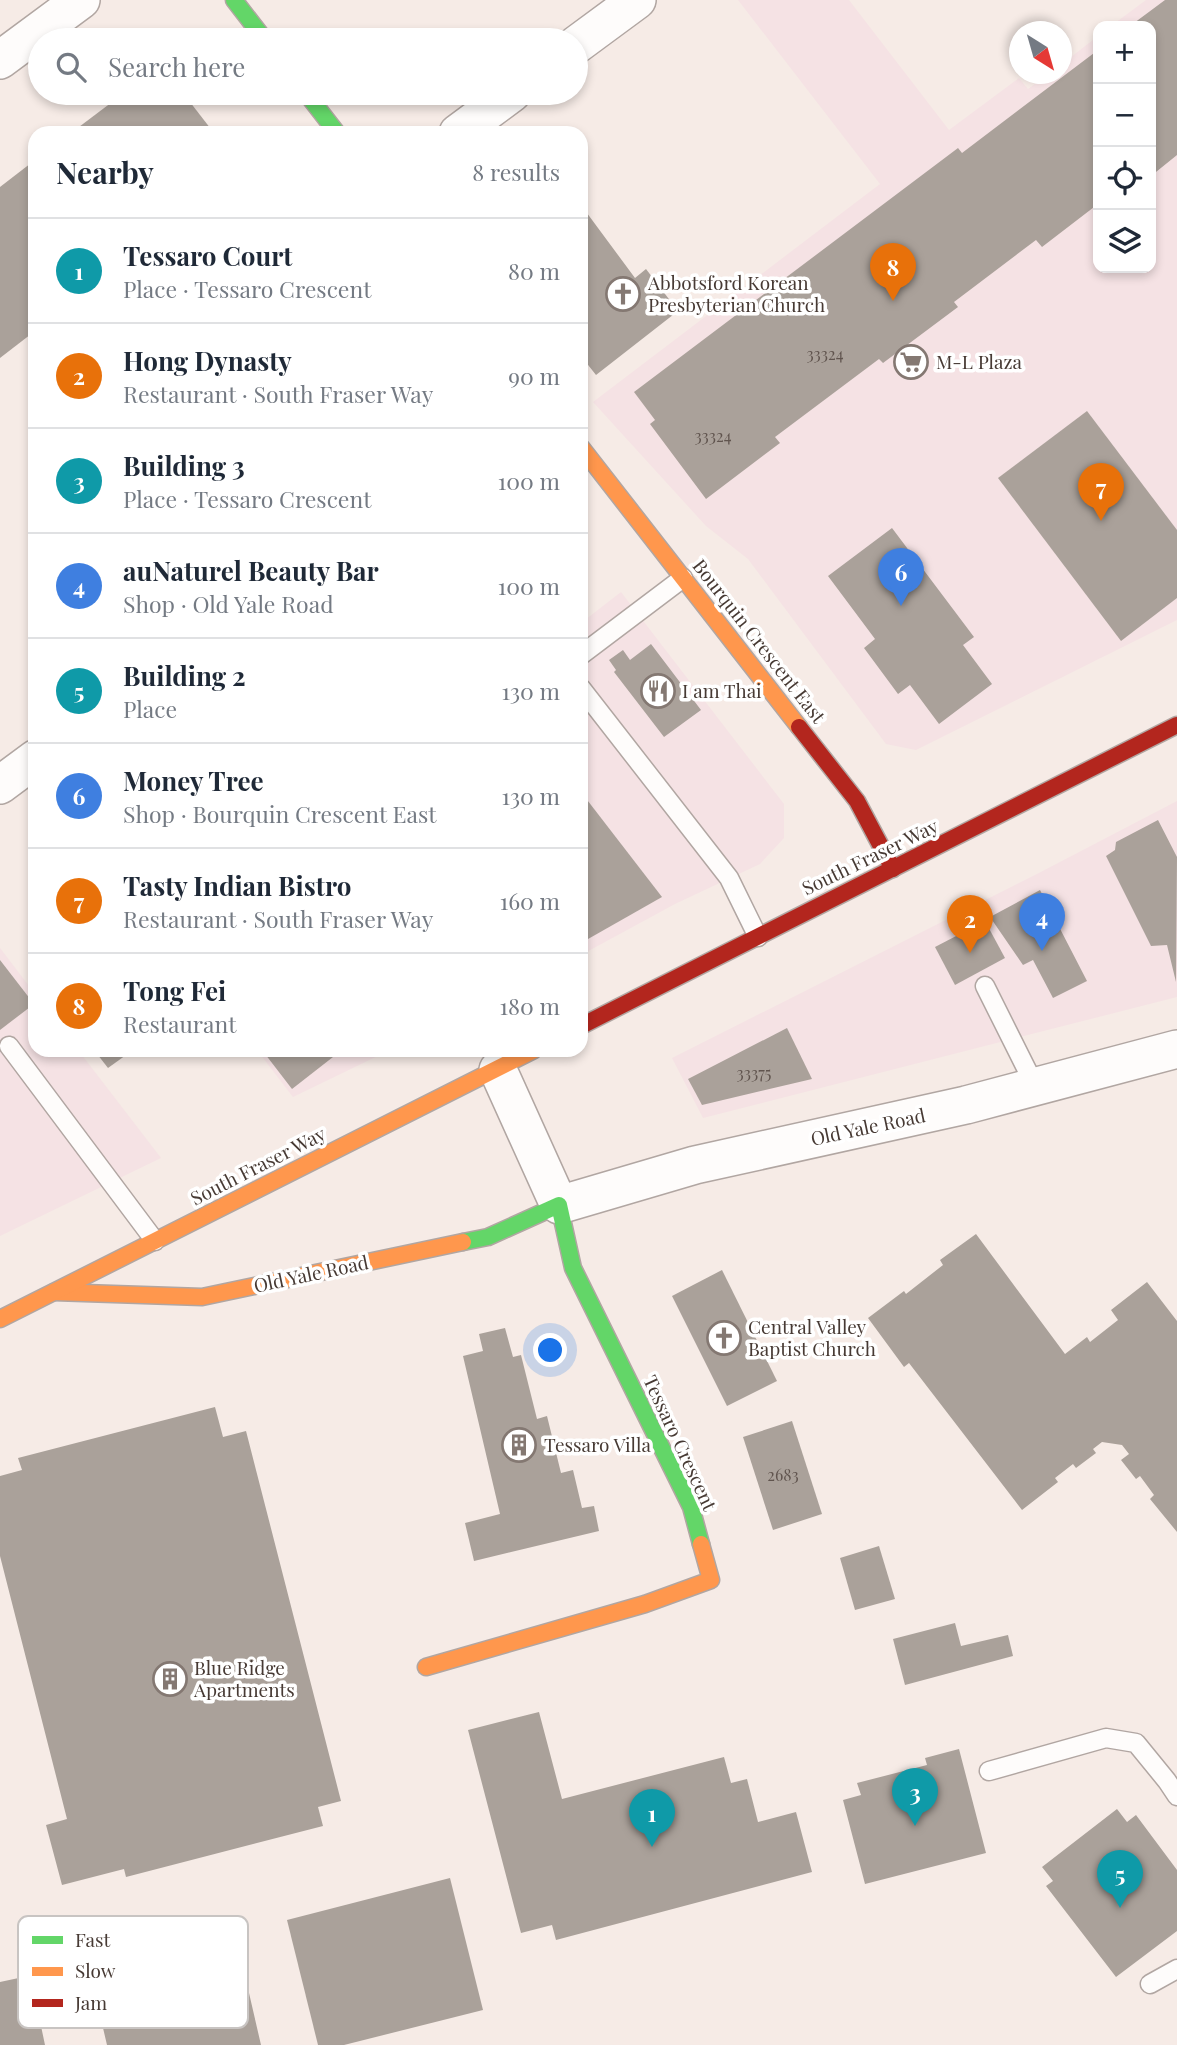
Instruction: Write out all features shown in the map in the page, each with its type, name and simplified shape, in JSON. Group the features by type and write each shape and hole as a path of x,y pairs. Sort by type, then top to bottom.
{"street":[{"path":"43,28 81,0"},
{"path":"234,0 256,28"},
{"path":"588,37 637,0"},
{"path":"0,60 28,39"},
{"path":"315,105 332,126"},
{"path":"467,126 496,105"},
{"name":"Bourquin Crescent East","path":"588,456 857,801 893,869"},
{"name":"South Fraser Way","path":"588,1022 1177,725"},
{"path":"0,785 28,764"},
{"name":"Old Yale Road","path":"54,1292 202,1297 488,1237 559,1205 695,1165 966,1105 1177,1049"},
{"name":"South Fraser Way","path":"3,1311 54,1292 520,1057"},
{"path":"498,1070 559,1205"},
{"name":"Tessaro Crescent","path":"426,1667 646,1604 711,1580 691,1507 573,1268 559,1205"}],"lane":[{"path":"588,650 683,578"},
{"path":"588,697 729,878 758,937"},
{"path":"985,986 1035,1086"},
{"path":"9,1045 155,1241"},
{"path":"989,1772 1106,1738 1136,1744 1174,1784"},
{"path":"1150,1984 1177,1969"}],"shaded area":[{"name":"M-L Plaza","path":"738,0 849,0 949,130 1011,84 1024,84 1028,89 1035,84 1072,84 1072,56 1093,40 1093,273 1156,273 1156,21 1118,21 1146,0 1177,0 1177,620 916,750 886,744 748,559 706,526 593,402 880,184"},
{"path":"621,592 784,804 784,838 760,864 675,904 588,951 588,618"},
{"path":"1177,801 1177,997 703,1118 672,1058"},
{"path":"0,948 28,985 28,1057 83,1057 161,1158 0,1236"},
{"path":"262,1057 376,1057 293,1097"}],"building":[{"path":"1165,0 1177,0 1177,155 1156,172 1156,21 1137,21"},
{"path":"1093,54 1093,208 1042,247 1036,240 954,302 958,307 883,363 879,359 775,437 780,443 706,499 650,424 655,420 634,392 958,148 962,153 1053,84 1072,84 1072,70"},
{"path":"108,105 192,105 209,126 80,126"},
{"path":"28,165 28,336 0,358 0,187"},
{"name":"Abbotsford Korean Presbyterian Church","path":"588,214 635,278 646,269 678,311 596,375 588,365"},
{"path":"1087,411 1177,530 1177,598 1121,641 998,478"},
{"path":"892,528 974,637 963,645 992,684 939,724 910,685 898,694 864,648 875,639 828,576"},
{"name":"I am Thai","path":"651,644 701,710 664,737 614,672 616,670 609,660 623,650 630,660"},
{"path":"588,801 662,897 588,939"},
{"path":"1158,820 1177,857 1176,982 1167,945 1151,946 1106,856 1115,850 1116,842"},
{"path":"1040,890 1087,981 1053,998 1033,960 1023,965 990,917"},
{"path":"985,921 1005,958 955,985 935,947"},
{"path":"0,960 28,996 28,1009 0,1030"},
{"path":"787,1028 812,1079 702,1105 688,1079"},
{"path":"99,1057 123,1057 108,1068"},
{"path":"267,1057 333,1057 292,1089"},
{"path":"976,1234 1065,1354 1087,1337 1090,1342 1118,1320 1111,1310 1147,1282 1177,1321 1177,1532 1150,1499 1154,1495 1140,1476 1136,1479 1121,1460 1129,1454 1122,1445 1102,1442 1093,1449 1096,1453 1076,1468 1073,1464 1055,1478 1058,1482 1022,1510 909,1363 904,1367 868,1318 904,1291 906,1294 943,1265 940,1260"},
{"name":"Central Valley Baptist Church","path":"722,1270 777,1381 727,1406 672,1296"},
{"name":"Tessaro Villa","path":"505,1328 513,1357 521,1355 537,1419 547,1416 561,1473 573,1470 582,1508 594,1506 599,1531 474,1561 465,1523 500,1514 463,1356 483,1351 479,1334"},
{"name":"Blue Ridge Apartments","path":"215,1407 223,1437 246,1431 341,1801 318,1807 323,1826 126,1877 124,1869 62,1885 46,1825 67,1819 0,1556 0,1476 22,1470 18,1458"},
{"path":"792,1421 822,1514 773,1530 743,1437"},
{"path":"879,1546 895,1599 855,1610 840,1558"},
{"path":"955,1623 961,1646 1008,1635 1013,1656 905,1685 893,1639"},
{"path":"539,1712 562,1799 724,1757 731,1783 747,1779 758,1822 796,1812 812,1872 556,1940 552,1925 521,1933 468,1730"},
{"path":"959,1749 986,1853 865,1884 843,1800 861,1795 857,1783 927,1765 925,1758"},
{"path":"1117,1809 1127,1822 1136,1815 1177,1870 1177,1931 1116,1977 1046,1886 1053,1881 1042,1867"},
{"path":"450,1878 483,2010 344,2045 318,2045 287,1920"},
{"path":"18,1978 18,2028 41,2028 45,2045 0,2045 0,1982"},
{"path":"248,1989 261,2045 107,2045 103,2028 248,2028"}],"traffic: fast":[{"path":"234,0 256,28"},
{"path":"315,105 332,126"},
{"path":"463,1242 488,1237 559,1205 573,1268 691,1507 701,1544"}],"traffic: slow":[{"path":"588,456 799,727"},
{"path":"0,1319 520,1057"},
{"path":"54,1292 202,1297 463,1242"},
{"path":"426,1667 645,1604 711,1580 701,1544"}],"traffic: jam":[{"path":"588,1022 1177,725"},
{"path":"799,727 857,801 893,869"}],"place":[{"name":"Abbotsford Korean Presbyterian Church","path":"623,294"},
{"name":"Tong Fei","path":"893,301"},
{"name":"M-L Plaza","path":"911,362"},
{"name":"Tasty Indian Bistro","path":"1101,521"},
{"name":"Money Tree","path":"901,606"},
{"name":"I am Thai","path":"658,691"},
{"name":"auNaturel Beauty Bar","path":"1042,951"},
{"name":"Hong Dynasty","path":"970,953"},
{"name":"Central Valley Baptist Church","path":"724,1338"},
{"name":"Tessaro Villa","path":"519,1445"},
{"name":"Blue Ridge Apartments","path":"170,1679"},
{"name":"Building 3","path":"915,1826"},
{"name":"Tessaro Court","path":"652,1847"},
{"name":"Building 2","path":"1120,1908"}]}
